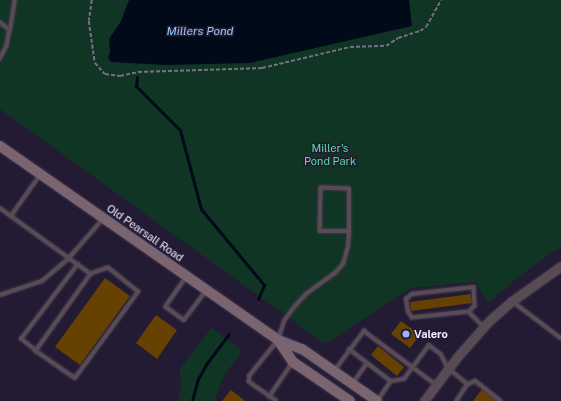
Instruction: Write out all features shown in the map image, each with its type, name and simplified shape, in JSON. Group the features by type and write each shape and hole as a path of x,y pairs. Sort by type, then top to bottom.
{"main road":[{"name":"Old Pearsall Road","path":"0,146 278,340 302,349 377,401"},
{"name":"Old Pearsall Road","path":"278,340 293,362 350,401"}],"street":[{"path":"424,401 448,368 484,327 512,301 561,266"}],"lane":[{"path":"0,59 8,46 16,0"},
{"path":"0,22 10,30"},
{"path":"11,216 40,175"},
{"path":"276,401 249,382 249,376 278,340 284,322 295,306 306,294 336,272 343,264 348,248 349,231 349,189 321,188 320,231 349,231"},
{"path":"0,208 92,274"},
{"path":"0,295 42,281 70,258 103,219"},
{"path":"36,351 92,274 108,268 138,292 74,378 36,351 21,339 78,264"},
{"path":"187,277 166,307 184,320 206,290"},
{"path":"474,287 476,306 469,312 412,318 408,312 406,300 412,294 474,287"},
{"path":"512,301 561,338"},
{"path":"469,312 484,327"},
{"path":"334,372 364,331 436,384"},
{"path":"350,349 391,381 404,379 429,345 441,354 448,368 468,384"},
{"path":"269,397 293,362"},
{"path":"352,384 367,363"},
{"path":"377,401 391,381"},
{"path":"457,401 468,384 474,381 502,401"}],"path":[{"path":"92,0 89,21 95,63 105,74 120,76 138,72 262,68 350,47 386,46 398,38 420,31 426,27 441,0"}],"green space":[{"name":"Miller's Pond Park","path":"0,0 561,0 561,248 551,253 516,279 488,303 475,282 411,288 325,344 0,109"},
{"path":"212,327 242,351 224,376 214,401 178,401 181,388 180,369"}],"water":[{"name":"Millers Pond","path":"129,0 409,0 412,26 250,63 166,65 111,62 108,58 110,52 109,39 121,21"}],"building":[{"path":"105,278 130,296 80,365 55,347"},
{"path":"471,294 472,303 411,311 410,302"},
{"path":"156,315 177,330 157,359 136,343"},
{"name":"Valero","path":"401,321 420,335 410,348 391,334"},
{"path":"378,346 404,367 397,376 371,355"},
{"path":"483,388 500,401 473,401"},
{"path":"231,390 245,401 222,401"}],"waterway":[{"path":"137,77 136,86 180,130 201,209 264,285 258,299"},
{"path":"192,401 198,379 207,363 229,334"}],"place":[{"name":"Valero","path":"406,334"}]}
